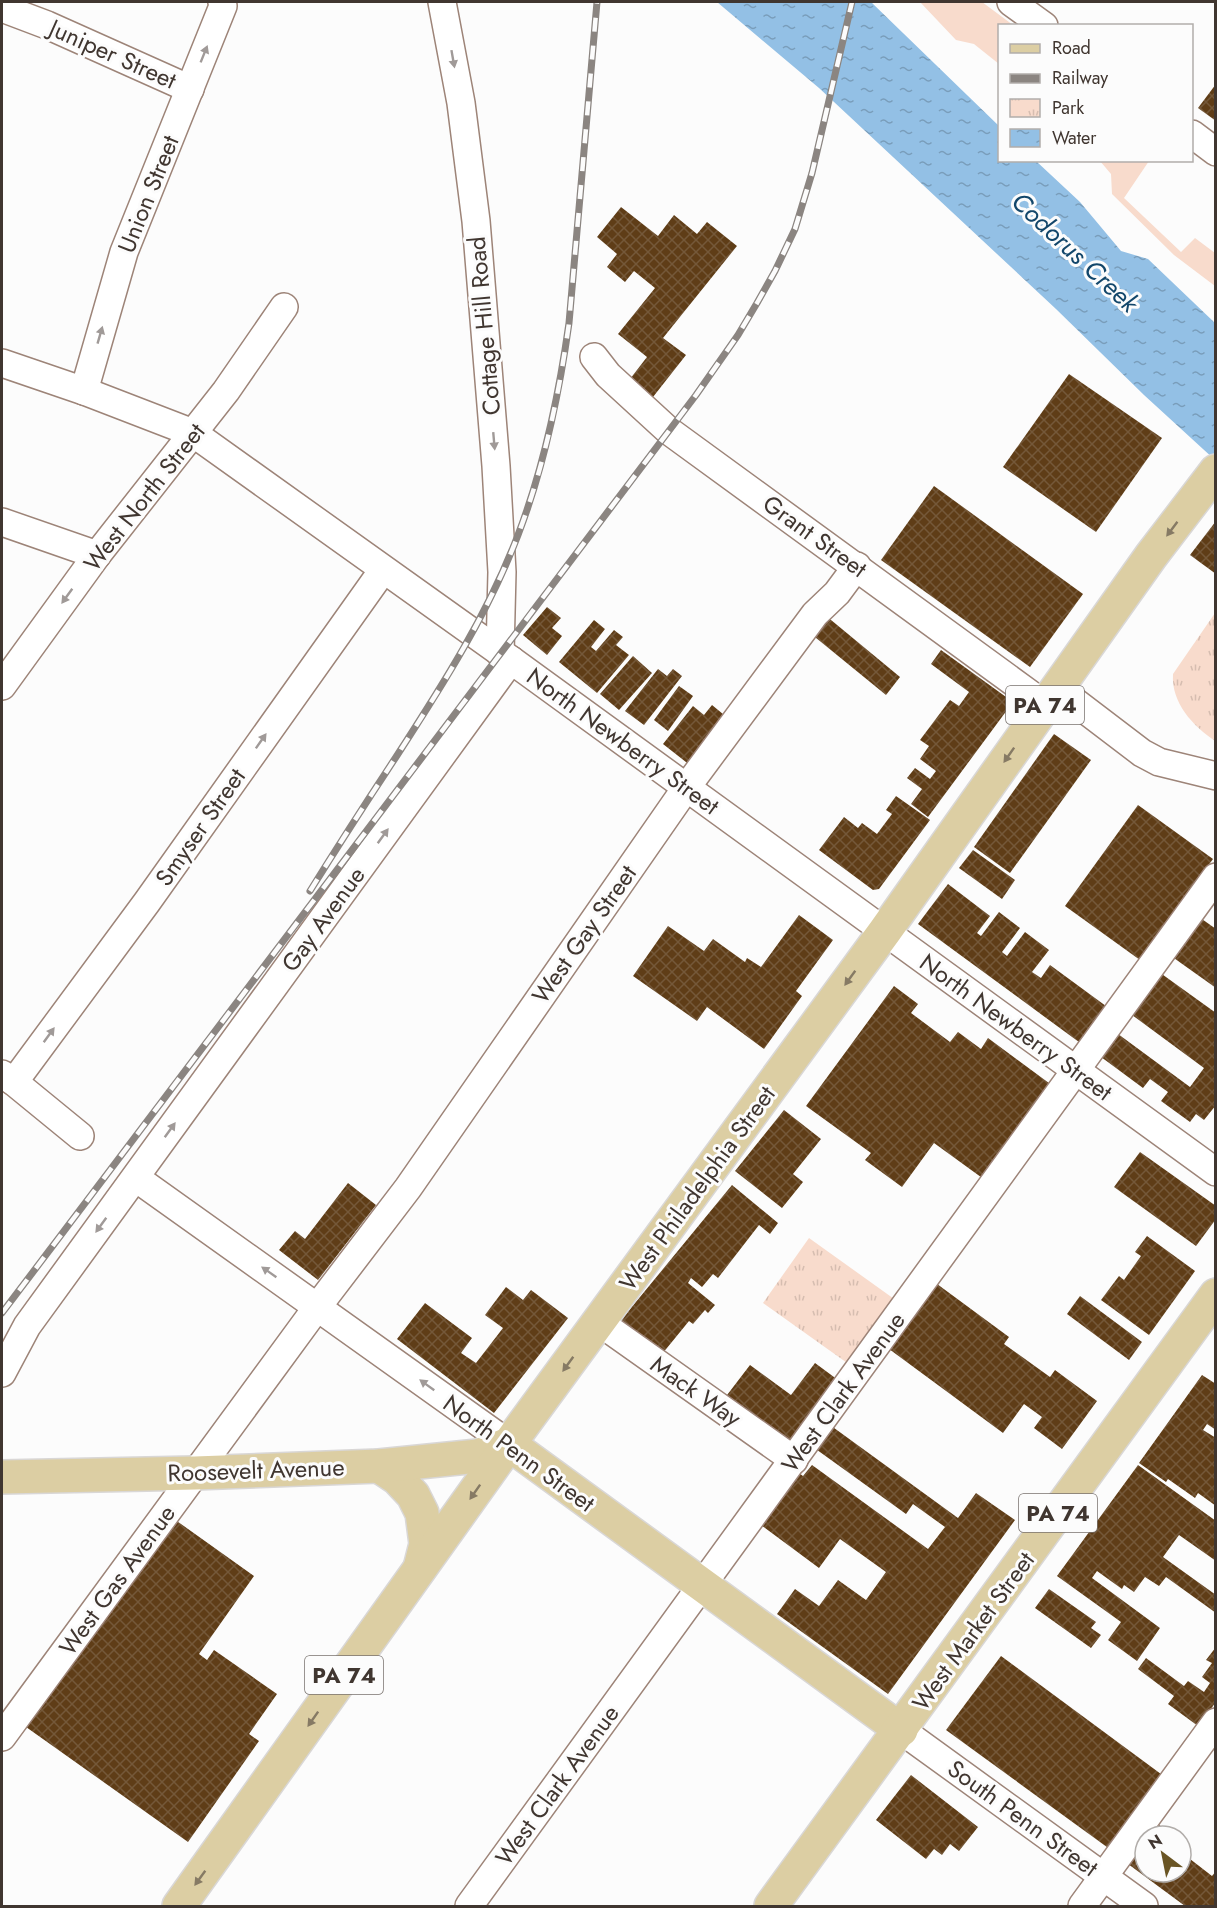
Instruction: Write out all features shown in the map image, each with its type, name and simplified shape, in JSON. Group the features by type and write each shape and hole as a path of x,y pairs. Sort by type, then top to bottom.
{"main road":[{"name":"West Philadelphia Street","path":"179,1906 509,1444 885,931 1151,556 1211,476"},
{"name":"West Market Street","path":"771,1906 1215,1295"},
{"name":"North Penn Street","path":"509,1444 901,1730"},
{"name":"Roosevelt Avenue","path":"2,1477 379,1466 478,1456 509,1444"},
{"path":"379,1466 397,1478 413,1495 422,1513 426,1544 419,1569"}],"street":[{"name":"Union Street","path":"84,391 124,252 223,6 222,2"},
{"name":"Cottage Hill Road","path":"442,2 460,103 476,221 499,513 505,656"},
{"path":"1011,2 1041,24"},
{"name":"Juniper Street","path":"2,8 47,25 190,89"},
{"path":"1193,136 1215,152"},
{"name":"West North Street","path":"3,681 97,555 226,391 284,307"},
{"name":"Grant Street","path":"594,357 608,375 669,430 856,566 1051,697 1142,753 1159,762 1215,777"},
{"name":"North Newberry Street","path":"2,363 84,391 193,433 505,656 1215,1172"},
{"path":"2,522 97,555"},
{"name":"West Gay Street","path":"318,1306 408,1188 686,788 815,614 837,593 856,566"},
{"name":"Smyser Street","path":"8,1078 147,902 383,570"},
{"name":"Gay Avenue","path":"2,1373 27,1326 136,1178 505,656"},
{"name":"West Clark Avenue","path":"469,1906 1077,1071 1215,877"},
{"path":"8,1078 80,1136"},
{"name":"North Penn Street","path":"136,1178 509,1444"},
{"name":"West Gas Avenue","path":"2,1737 318,1306"},
{"name":"Mack Way","path":"599,1322 794,1460"},
{"path":"1082,1906 1215,1722"},
{"name":"South Penn Street","path":"901,1730 1144,1906"}],"green space":[{"path":"920,2 982,2 1012,24 998,24 998,63 974,44 956,40"},
{"path":"1101,162 1148,162 1124,198 1181,252 1195,238 1215,253 1215,286 1174,255 1112,194 1111,174"},
{"path":"1215,613 1215,741 1185,713 1176,695 1173,674"},
{"path":"809,1238 897,1301 850,1365 763,1303"}],"water":[{"name":"Codorus Creek","path":"717,2 871,2 998,125 998,162 1037,162 1080,202 1121,251 1148,259 1215,323 1215,460 1144,395 1056,309 819,88"}],"building":[{"path":"1216,84 1216,121 1198,108"},
{"path":"621,207 658,236 674,215 697,234 707,222 737,246 663,338 686,355 653,397 630,379 647,357 618,334 655,288 634,271 625,282 607,267 617,254 597,237"},
{"path":"1069,374 1162,438 1096,532 1003,467"},
{"path":"934,486 1083,594 1030,667 881,560"},
{"path":"1216,521 1216,574 1190,555"},
{"path":"547,607 561,618 552,628 562,636 547,655 523,635"},
{"path":"825,615 900,677 886,695 810,633"},
{"path":"594,620 605,629 591,647 596,651 614,630 623,637 616,645 629,655 597,693 559,662"},
{"path":"941,650 1013,702 928,817 911,804 922,789 907,778 915,768 930,779 936,771 920,759 929,746 920,740 950,700 959,706 969,692 931,664"},
{"path":"633,656 652,673 619,710 600,694"},
{"path":"658,669 667,676 673,669 682,676 644,725 625,711"},
{"path":"679,686 693,696 668,731 654,720"},
{"path":"712,705 729,719 691,766 663,744 693,706 704,715"},
{"path":"1054,734 1091,760 1010,873 974,847"},
{"path":"896,796 930,820 879,889 873,890 819,850 844,817 858,828 862,823 877,834 892,814 886,810"},
{"path":"1138,805 1213,859 1140,960 1065,906"},
{"path":"973,850 1015,880 1002,899 959,868"},
{"path":"948,884 990,916 977,933 981,936 999,912 1020,928 1002,952 1007,956 1025,932 1049,950 1032,972 1041,978 1050,965 1110,1009 1083,1045 918,924"},
{"path":"799,915 833,940 796,991 802,996 764,1049 707,1007 697,1021 633,976 668,926 704,951 713,939 745,962 747,958 761,967"},
{"path":"1199,917 1216,929 1216,988 1171,956"},
{"path":"1159,972 1216,1013 1216,1105 1204,1120 1196,1114 1190,1122 1161,1101 1168,1092 1150,1079 1143,1088 1097,1054 1114,1031 1190,1087 1204,1068 1128,1012"},
{"path":"894,986 918,1004 911,1013 950,1042 958,1032 981,1049 988,1038 1053,1086 985,1180 934,1143 902,1187 865,1160 871,1153 806,1106"},
{"path":"784,1110 821,1139 793,1174 803,1182 782,1208 735,1171"},
{"path":"1140,1152 1216,1206 1216,1219 1196,1246 1114,1187"},
{"path":"348,1183 376,1205 318,1280 279,1250 295,1231 305,1239"},
{"path":"732,1185 778,1223 770,1234 759,1225 718,1278 713,1274 702,1287 691,1278 688,1283 715,1305 708,1313 705,1310 693,1324 689,1321 658,1359 617,1325"},
{"path":"1147,1236 1195,1271 1149,1335 1101,1300 1119,1276 1124,1280 1141,1256 1135,1252"},
{"path":"933,1281 1009,1337 1004,1344 1050,1377 1055,1370 1097,1401 1062,1449 1034,1428 1042,1417 1024,1404 1003,1433 885,1346"},
{"path":"506,1287 523,1300 531,1290 568,1318 494,1413 397,1339 425,1303 472,1338 461,1353 476,1363 503,1328 485,1315"},
{"path":"1080,1296 1142,1342 1129,1360 1067,1314"},
{"path":"815,1363 838,1380 788,1447 724,1399 750,1365 791,1395"},
{"path":"1202,1375 1216,1384 1216,1430 1207,1424 1203,1430 1216,1438 1216,1506 1198,1493 1195,1498 1168,1479 1166,1482 1139,1463"},
{"path":"830,1425 958,1518 976,1493 1015,1520 888,1694 777,1614 795,1589 819,1606 838,1580 866,1600 886,1572 840,1539 819,1568 761,1525 799,1473 803,1476 812,1465 928,1549 945,1527 913,1504 906,1514 813,1447"},
{"path":"1138,1465 1216,1521 1216,1561 1179,1535 1163,1557 1216,1595 1216,1613 1166,1577 1159,1586 1145,1577 1134,1592 1124,1585 1122,1589 1097,1571 1092,1578 1160,1628 1137,1661 1108,1640 1121,1622 1057,1576"},
{"path":"167,1514 254,1576 199,1654 207,1660 214,1650 277,1694 249,1734 259,1741 188,1842 19,1722"},
{"path":"1049,1589 1096,1622 1091,1628 1101,1635 1091,1648 1035,1608"},
{"path":"1216,1647 1216,1702 1198,1726 1168,1704 1174,1696 1138,1669 1146,1658 1184,1686 1188,1681 1204,1692 1210,1683 1202,1677 1212,1663 1206,1660"},
{"path":"1001,1656 1165,1777 1111,1850 946,1730"},
{"path":"911,1775 978,1827 959,1851 950,1844 942,1855 934,1849 926,1859 876,1820"},
{"path":"1133,1849 1133,1868 1124,1861"},
{"path":"1193,1861 1212,1876 1216,1871 1216,1906 1185,1906 1155,1884 1193,1884"}],"railway":[{"path":"310,891 463,649 506,564 536,483 550,431 569,323 597,2"},
{"path":"2,1313 696,395 738,335 775,271 795,229 812,173 852,2"}]}
